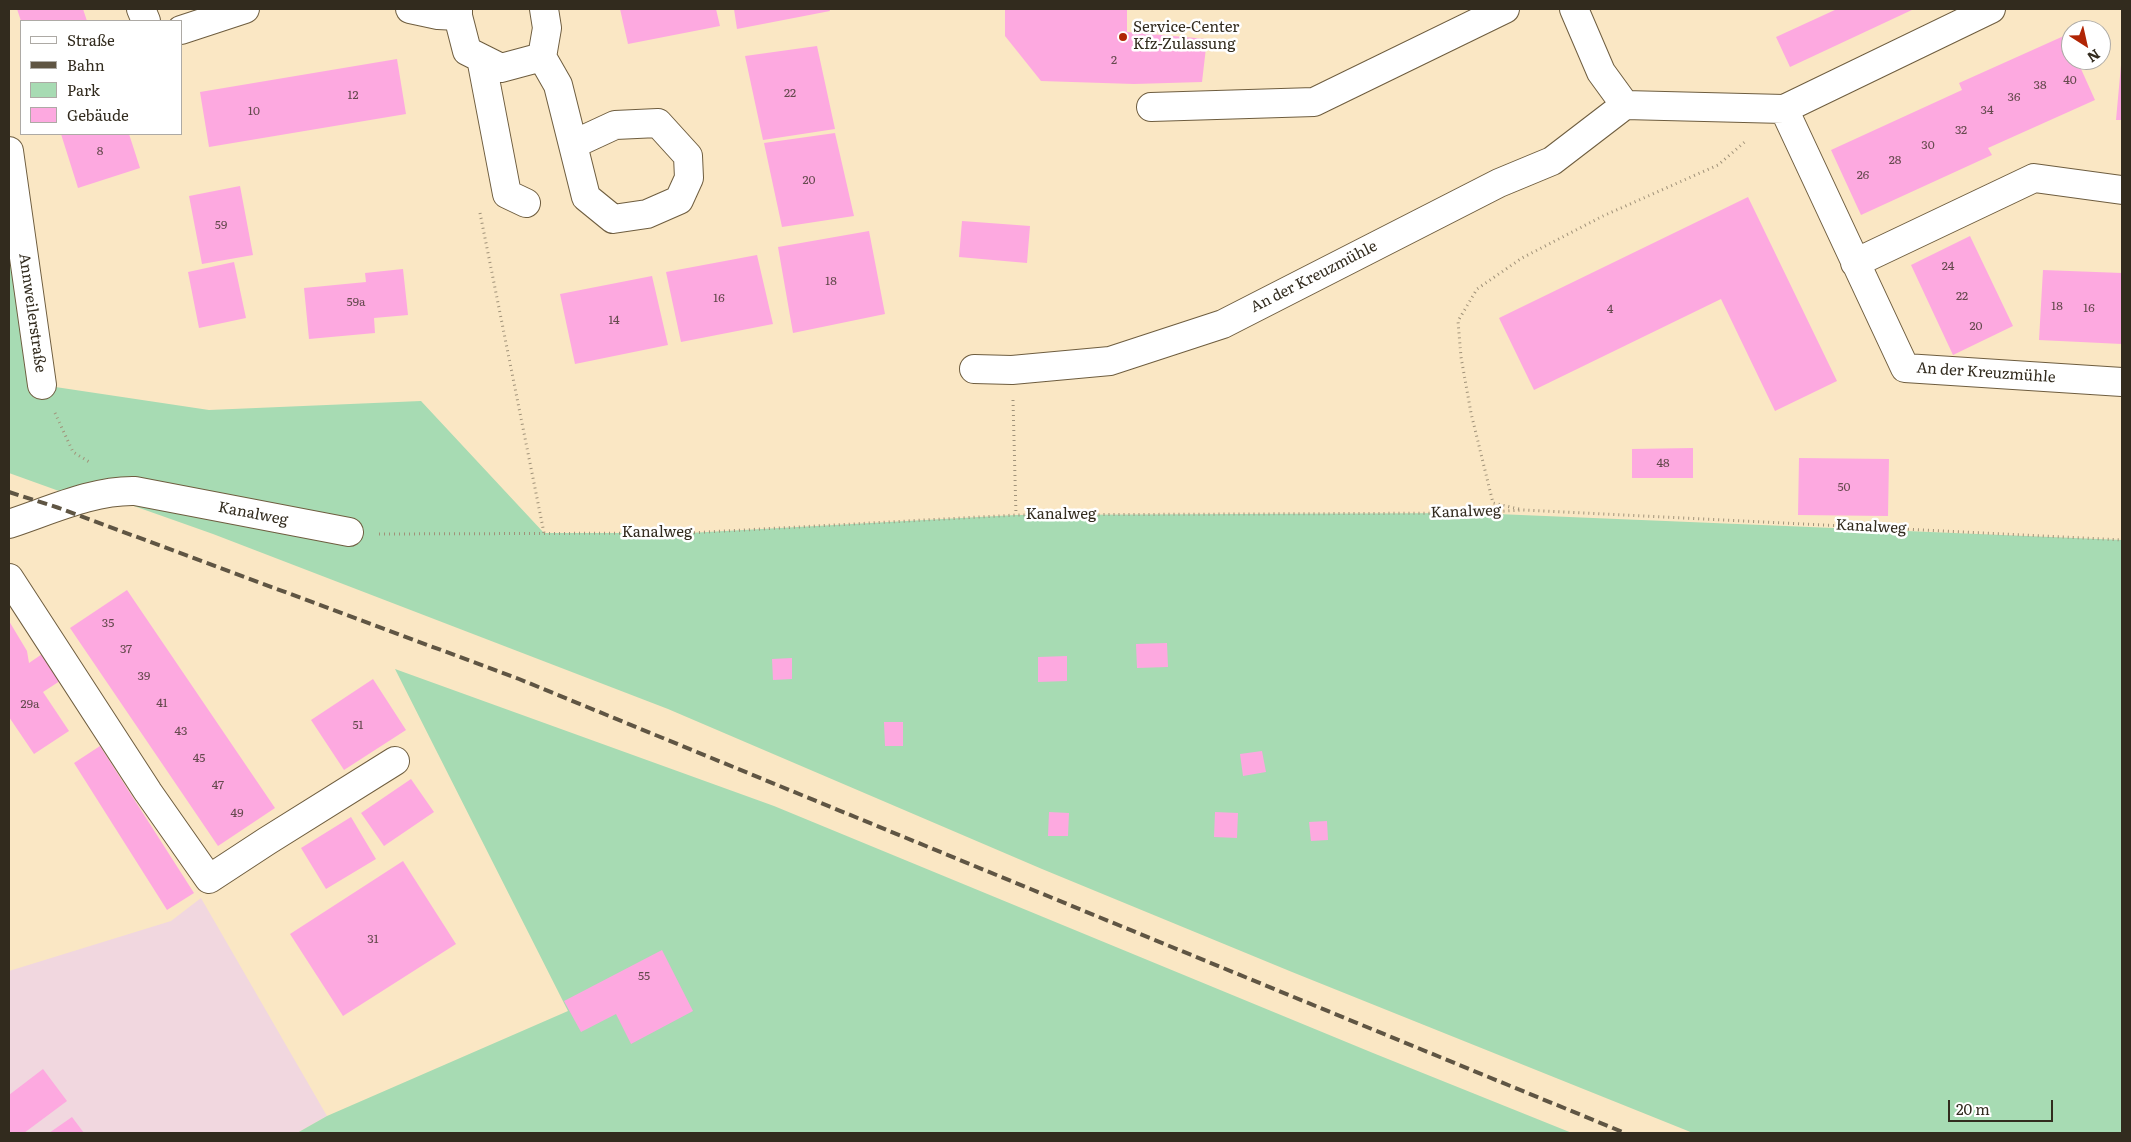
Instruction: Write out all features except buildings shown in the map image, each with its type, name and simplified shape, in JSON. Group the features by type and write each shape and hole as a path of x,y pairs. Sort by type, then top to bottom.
{"street":[{"path":"182,30 245,9"},
{"path":"410,9 438,15 458,13 467,51 501,68 542,57"},
{"path":"544,9 547,28 542,57 558,85 574,144"},
{"path":"1151,107 1314,102 1505,9"},
{"path":"1574,9 1601,72 1624,105 1784,109 1991,9"},
{"path":"481,58 507,194 526,203"},
{"name":"An der Kreuzmühle","path":"974,369 1012,370 1110,361 1223,324 1499,183 1552,161 1624,105"},
{"name":"An der Kreuzmühle","path":"1784,109 1905,368 2122,382"},
{"name":"Annweilerstraße","path":"9,152 42,385"},
{"path":"1855,263 2034,178 2122,190"},
{"name":"Kanalweg","path":"9,524 100,494 135,491 350,532"},
{"path":"9,578 148,792 209,880 267,840 395,761"}],"path":[{"path":"1522,510 1493,503 1471,413 1461,357 1458,321 1477,289 1522,258 1546,245 1603,216 1718,164 1784,109"},
{"path":"479,211 544,533"},
{"path":"1012,370 1016,515"},
{"path":"42,385 73,452 135,491"},
{"name":"Kanalweg","path":"350,532 382,534 689,533 1016,515 1473,513 1522,510 2122,540"}],"shaded area":[{"path":"201,898 327,1116 297,1133 9,1133 9,971 171,921"}],"green space":[{"path":"9,151 42,385 209,410 421,401 544,533 689,533 1016,515 1473,513 2122,540 2122,1133 1693,1133 1042,869 668,709 213,534 100,494 59,491 9,473"},
{"path":"395,669 774,806 1572,1133 297,1133 327,1116 568,1011"}],"railway":[{"path":"9,492 59,508 519,679 1625,1133"}],"place":[{"name":"Service-Center Kfz-Zulassung","path":"1123,37"}]}
